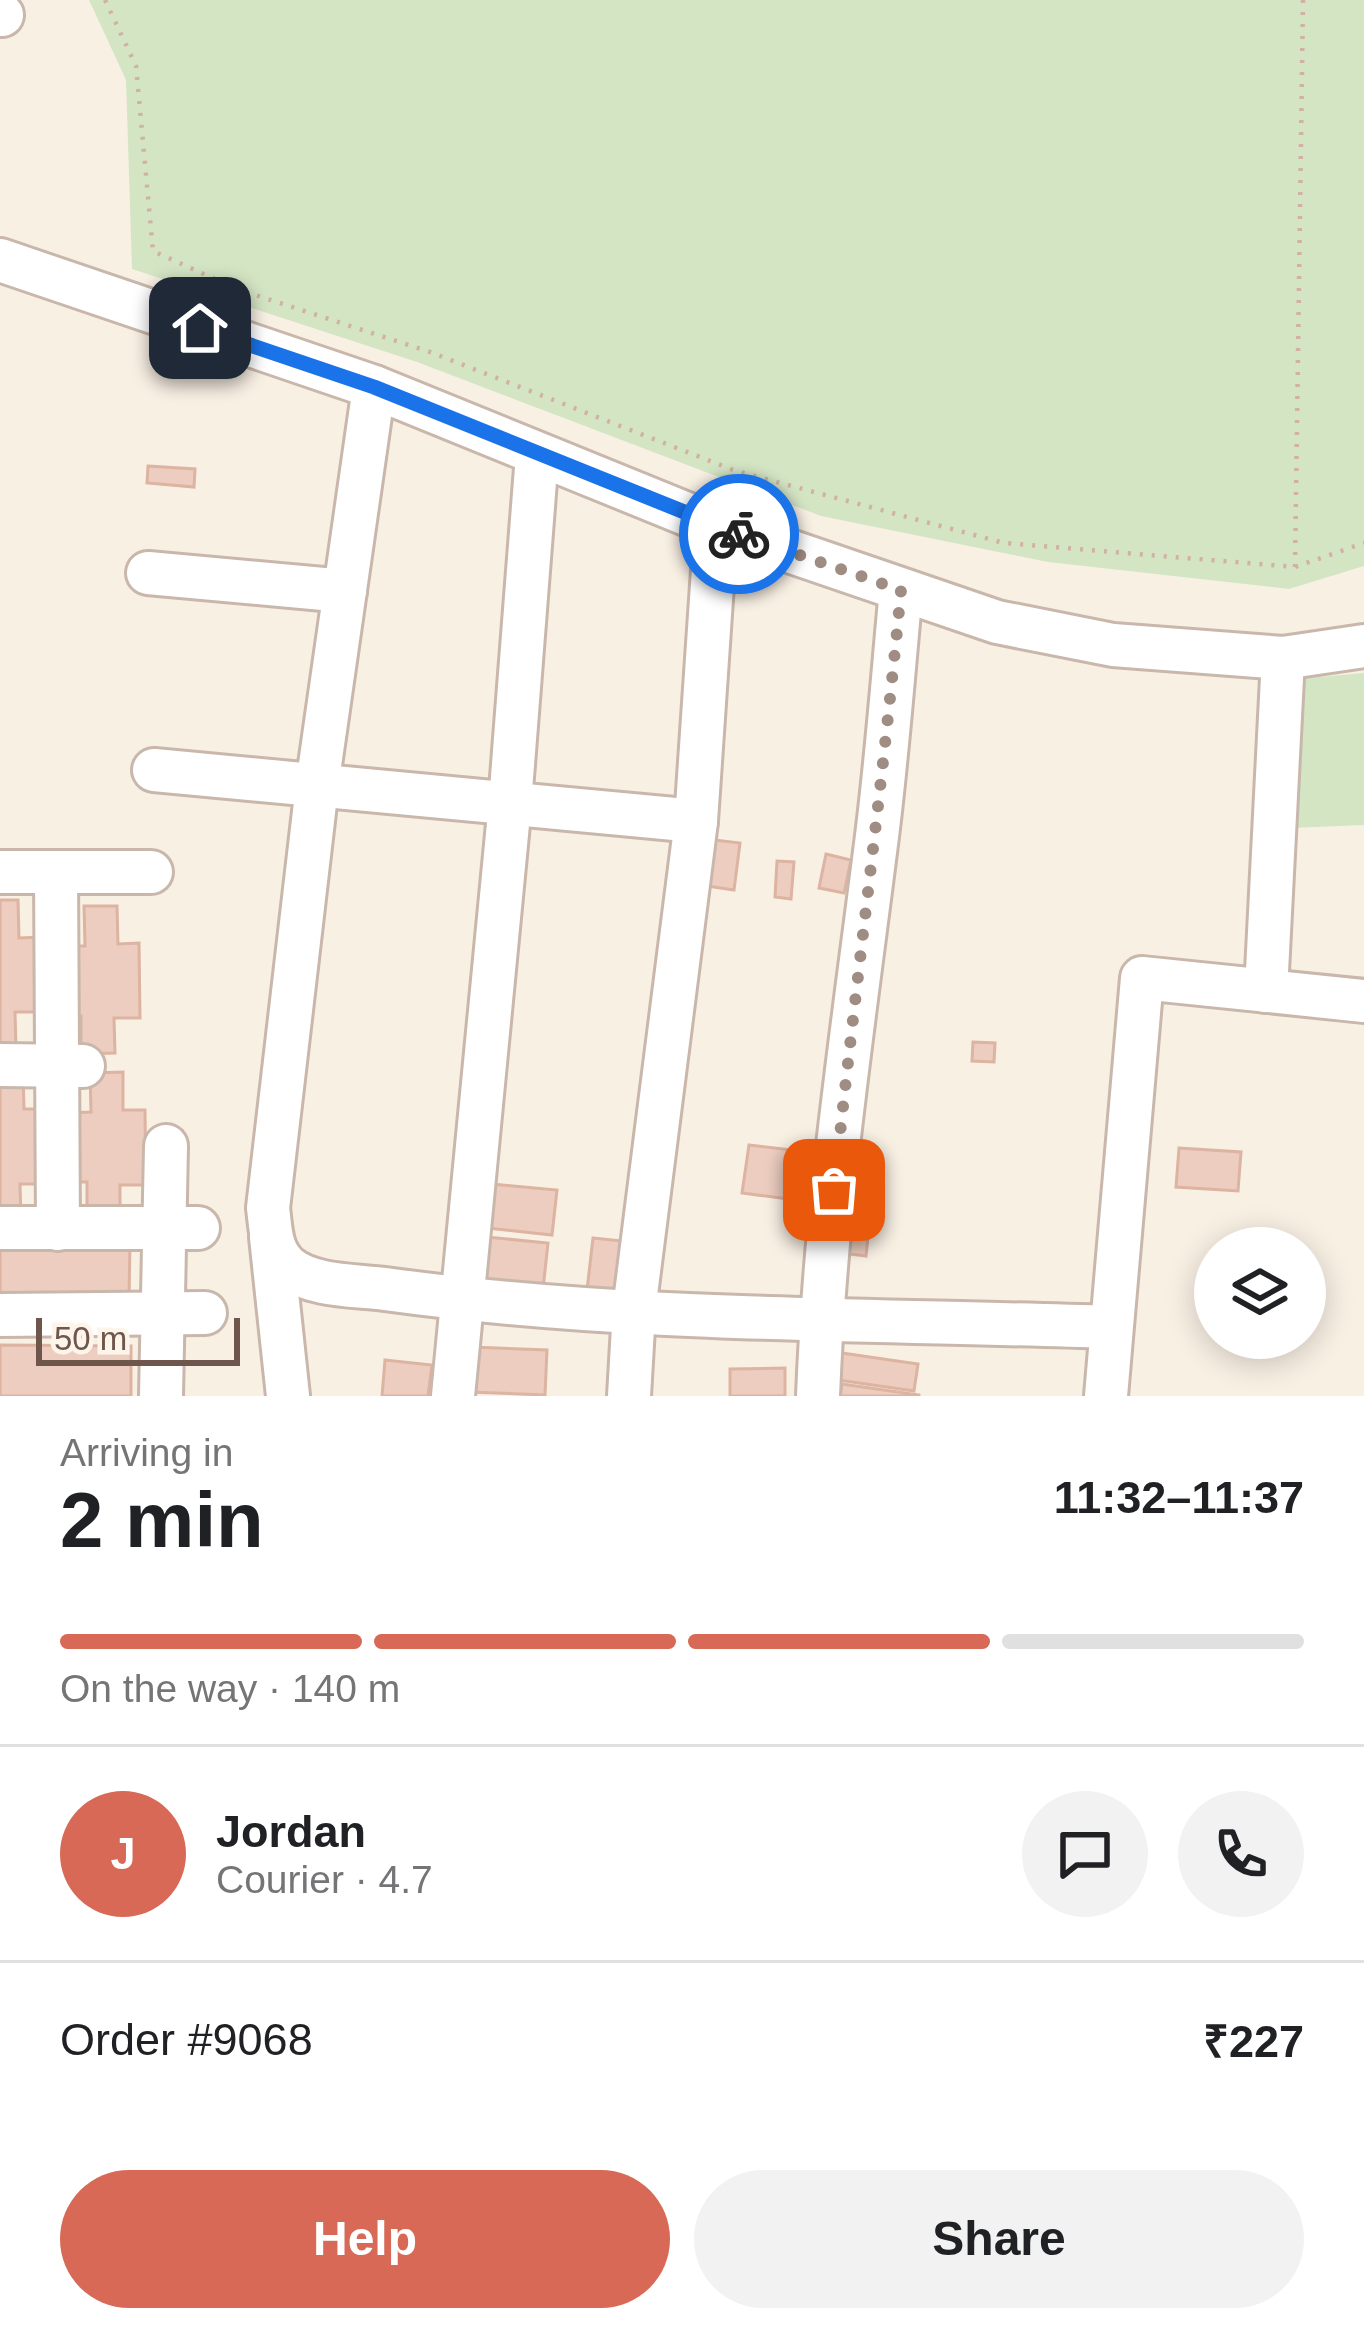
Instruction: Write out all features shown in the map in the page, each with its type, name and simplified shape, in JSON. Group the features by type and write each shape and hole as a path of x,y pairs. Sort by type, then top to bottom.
{"street":[{"path":"0,260 374,387 716,526 998,622 1113,645 1283,658 1364,646"},
{"path":"374,387 317,786 268,1208 273,1247 289,1268 314,1280 460,1300 1110,1327"},
{"path":"453,1396 510,803 537,455"},
{"path":"629,1396 634,1310 697,821 716,526"},
{"path":"148,573 345,591"},
{"path":"818,1396 821,1318 851,1018 877,841 901,590"},
{"path":"1266,991 1283,658"},
{"path":"154,770 697,821"},
{"path":"0,872 152,872"},
{"path":"56,872 71,1066 58,1228"},
{"path":"1106,1396 1142,978 1364,1001"},
{"path":"0,1065 71,1066"},
{"path":"160,1396 161,1313 182,1228 166,1147"},
{"path":"270,1224 288,1396"},
{"path":"0,1228 182,1228"},
{"path":"0,1315 205,1313"}],"path":[{"path":"105,0 136,66 153,251 237,289 430,352 736,471 1004,543 1295,567 1364,544"},
{"path":"1295,567 1303,0"}],"green space":[{"path":"89,0 1364,0 1364,566 1289,589 1048,562 821,516 417,362 132,269 126,80"},
{"path":"1364,673 1364,825 1290,828 1296,679"}],"building":[{"path":"148,466 195,469 194,487 147,483"},
{"path":"706,839 740,843 734,890 700,885"},
{"path":"826,854 851,860 844,893 819,888"},
{"path":"777,861 794,862 791,899 775,897"},
{"path":"0,900 18,900 19,938 40,937 41,1012 15,1012 16,1047 0,1047"},
{"path":"84,906 117,906 118,944 139,943 140,1018 114,1018 115,1053 81,1054 81,1016 61,1016 60,946 85,946"},
{"path":"973,1042 995,1043 994,1062 972,1061"},
{"path":"23,1071 24,1109 45,1109 46,1184 20,1184 21,1219 0,1219 0,1072"},
{"path":"123,1072 123,1110 145,1110 146,1185 120,1185 120,1220 87,1220 87,1182 67,1182 66,1113 91,1112 90,1073"},
{"path":"749,1145 817,1153 811,1202 742,1193"},
{"path":"1179,1148 1241,1152 1238,1191 1176,1187"},
{"path":"492,1184 557,1190 552,1235 487,1228"},
{"path":"852,1216 870,1217 866,1256 849,1254"},
{"path":"486,1237 548,1243 543,1289 481,1283"},
{"path":"593,1238 632,1242 627,1294 587,1290"},
{"path":"0,1239 130,1242 129,1300 0,1297"},
{"path":"0,1345 131,1346 131,1396 0,1396"},
{"path":"471,1347 547,1350 545,1395 469,1392"},
{"path":"842,1353 918,1364 914,1391 838,1380"},
{"path":"385,1360 432,1365 428,1396 382,1396"},
{"path":"785,1368 785,1396 730,1396 730,1369"},
{"path":"842,1384 919,1395 919,1396 840,1396"}],"way so far":[{"path":"739,534 901,590 877,841 851,1018 834,1190"}],"route":[{"path":"200,328 374,387 739,534"}]}
